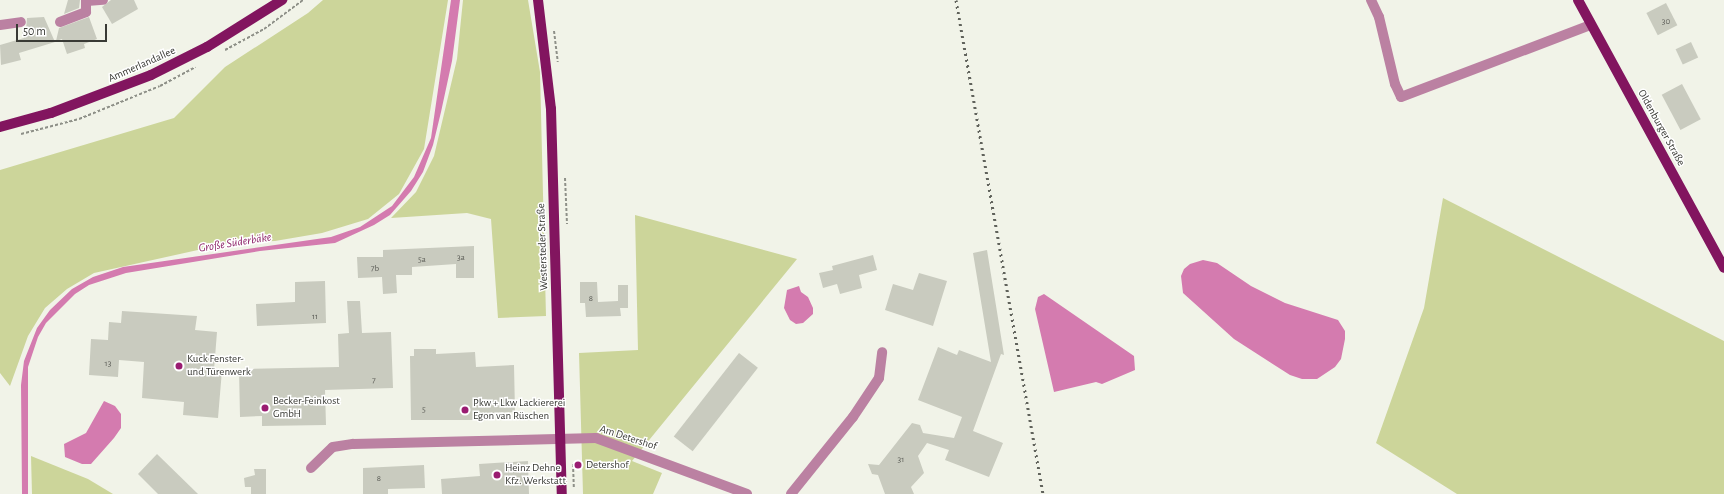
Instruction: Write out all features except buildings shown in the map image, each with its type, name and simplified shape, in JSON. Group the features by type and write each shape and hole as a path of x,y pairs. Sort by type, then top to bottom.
{"main road":[{"name":"Ammerlandallee","path":"0,127 51,113 151,75 208,47 282,0"},
{"name":"Westersteder Straße","path":"538,0 551,109 562,494"},
{"name":"Oldenburger Straße","path":"1578,0 1724,268"}],"street":[{"path":"60,22 86,12 87,1 103,0"},
{"path":"1371,0 1379,17 1395,84 1401,97 1591,24"},
{"path":"0,25 20,22"},
{"path":"791,494 853,416 879,378 882,352"},
{"name":"Am Detershof","path":"311,468 333,447 353,444 596,438 747,494"}],"green space":[{"path":"323,0 448,0 424,149 399,194 368,219 322,233 275,241 234,242 94,273 67,289 45,308 28,336 10,386 0,373 0,170 174,118 225,67 308,13"},
{"path":"463,0 528,0 540,72 546,316 498,318 491,219 467,213 391,218 416,192 434,156 457,59"},
{"path":"1443,198 1724,341 1724,494 1457,494 1376,443 1424,308"},
{"path":"635,215 797,259 632,461 662,473 653,494 583,494 579,353 638,350"},
{"path":"31,456 88,479 113,494 32,494"}],"shaded area":[{"path":"451,0 460,0 452,61 433,145 423,172 411,191 390,215 374,225 335,243 260,251 126,273 89,285 75,294 46,323 38,337 28,367 28,494 22,494 21,385 24,361 37,328 50,310 72,289 93,277 123,267 331,237 360,227 392,206 414,177 431,138"},
{"path":"1203,260 1217,263 1251,286 1285,303 1338,320 1345,331 1345,339 1341,359 1335,367 1317,379 1302,379 1290,375 1234,339 1183,293 1181,276 1184,269 1190,264"},
{"path":"799,286 801,292 808,297 813,308 813,314 803,323 796,324 790,320 784,308 787,290"},
{"path":"1044,294 1134,356 1135,370 1102,384 1096,382 1054,392 1035,309 1038,297"},
{"path":"104,401 115,406 121,414 121,428 91,464 82,464 65,457 64,444 86,433"}],"railway":[{"path":"956,0 1043,494"}],"place":[{"name":"Kuck Fenster- und Türenwerk","path":"179,366"},
{"name":"Becker-Feinkost GmbH","path":"265,408"},
{"name":"Pkw + Lkw Lackiererei Egon van Rüschen","path":"465,410"},
{"name":"Detershof","path":"578,465"},
{"name":"Heinz Dehne Kfz. Werkstatt","path":"497,475"}],"water label":[{"name":"Große Süderbäke","path":"235,243"}]}
